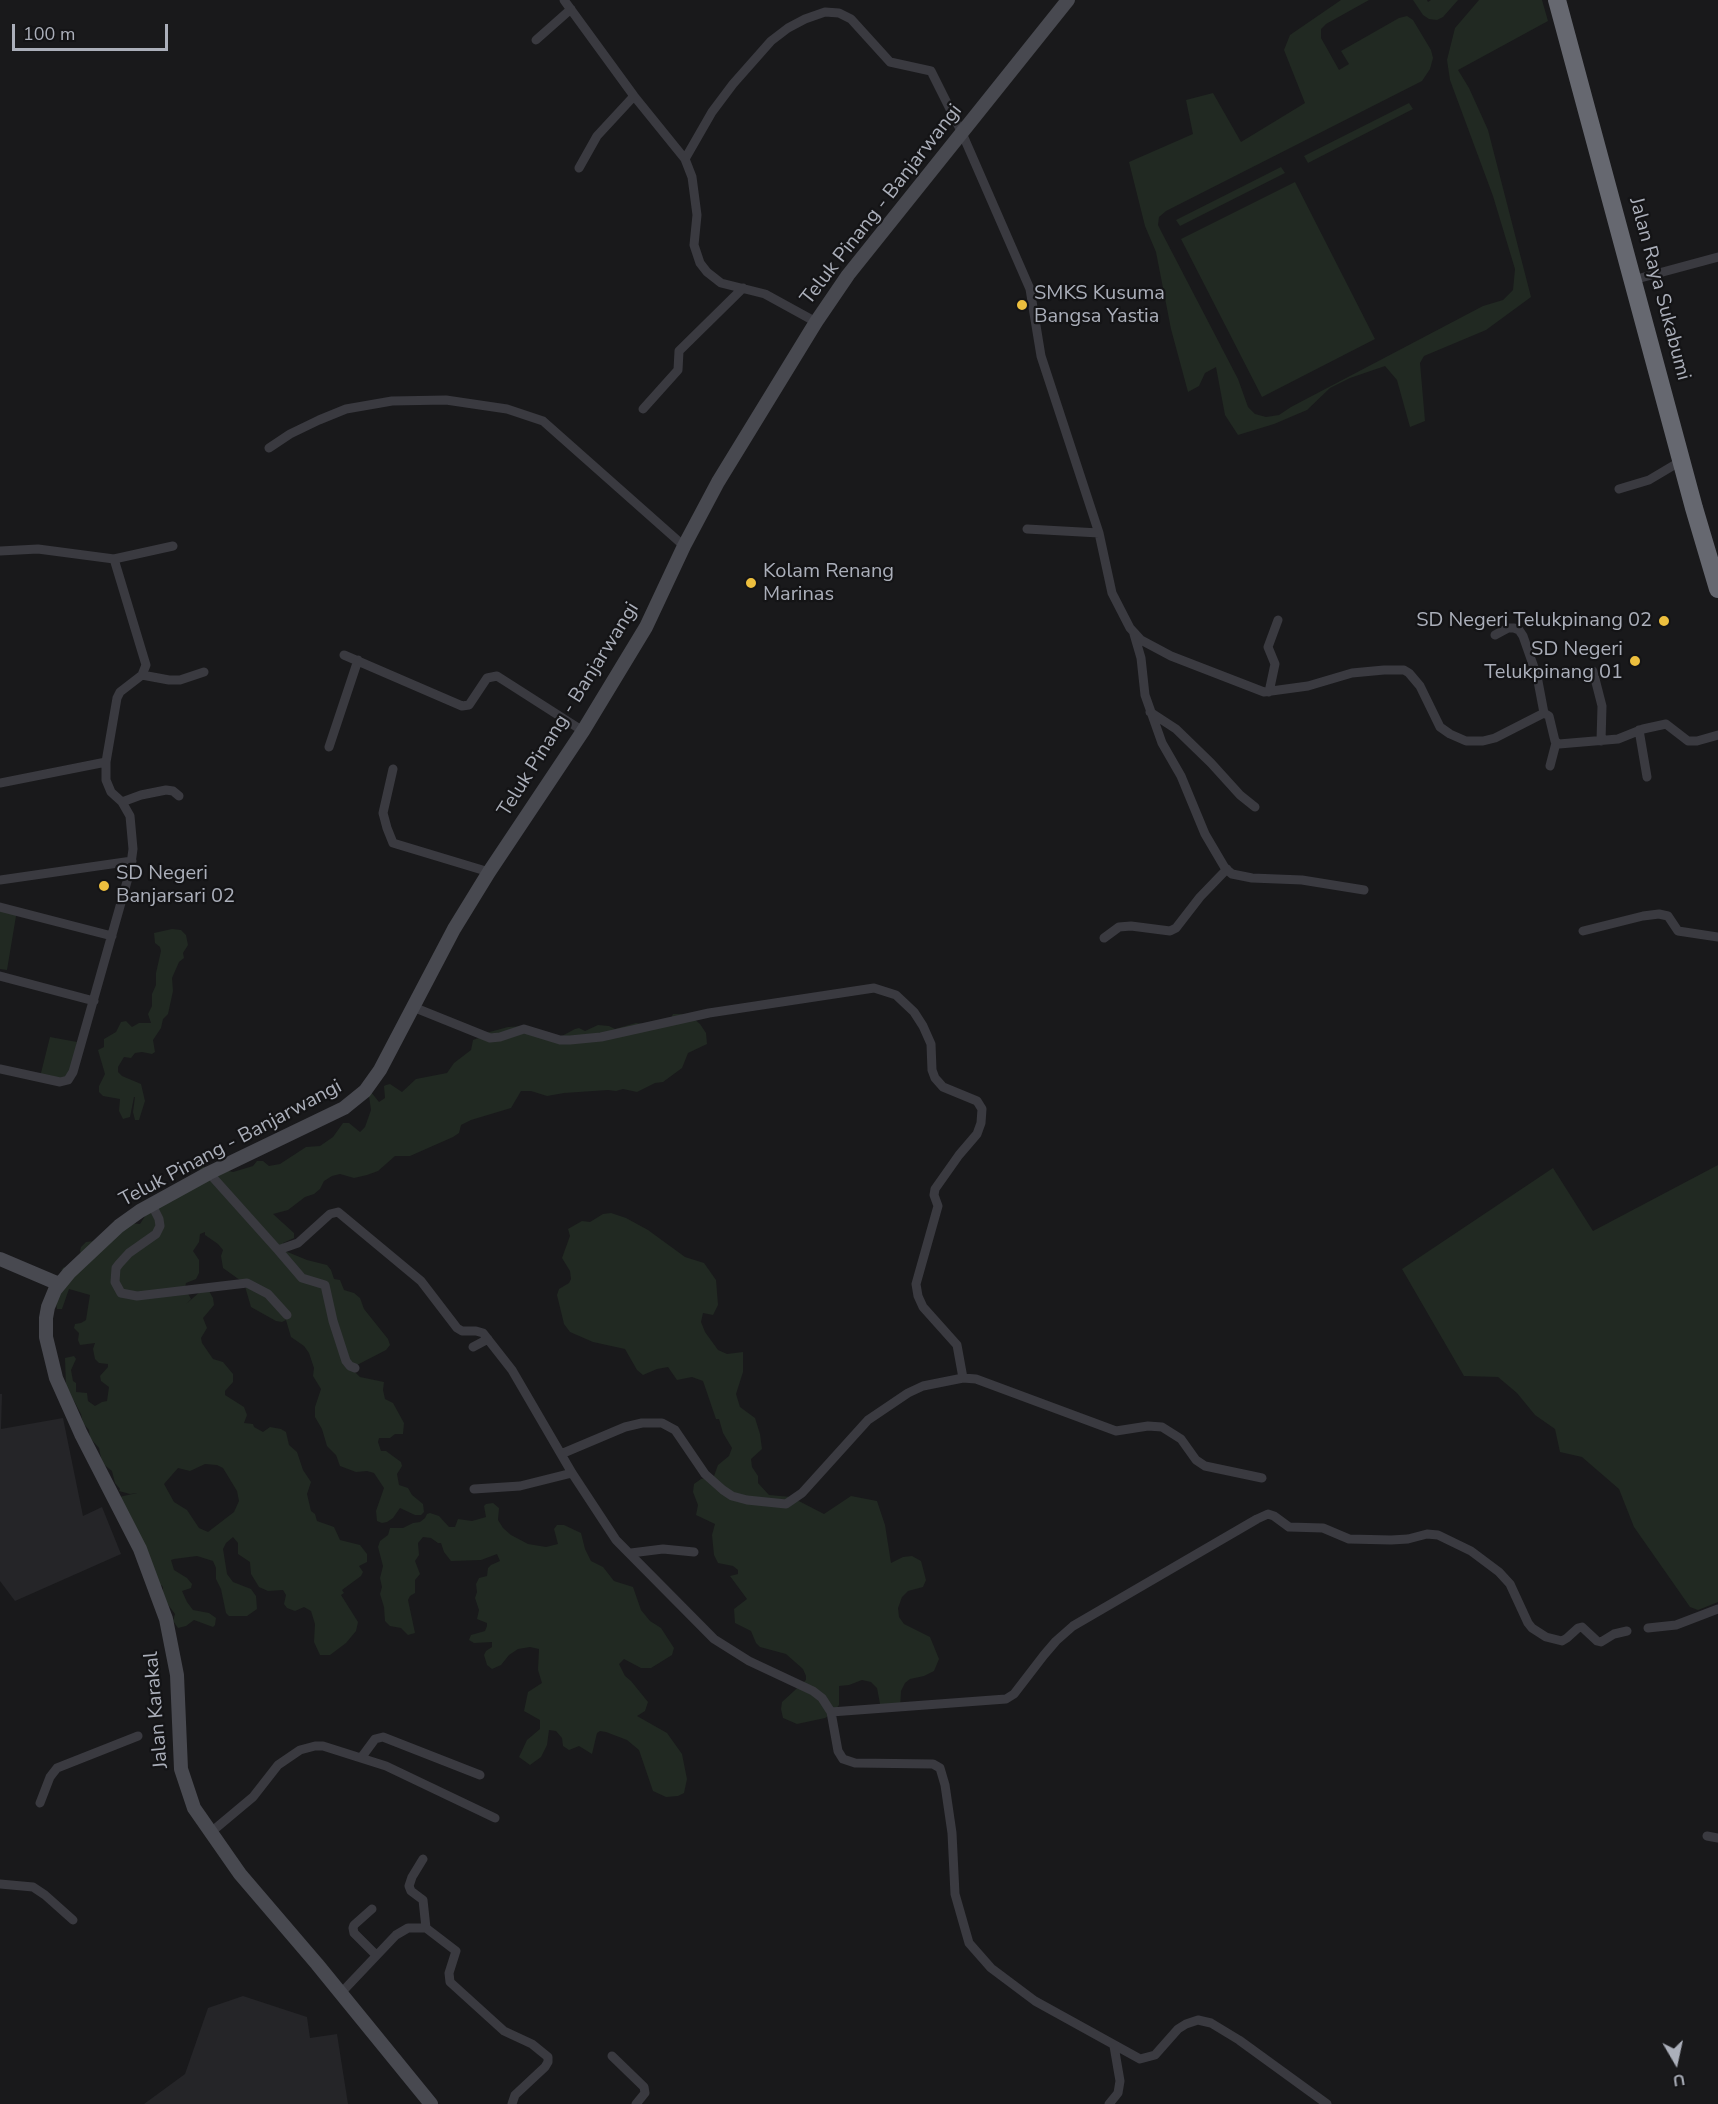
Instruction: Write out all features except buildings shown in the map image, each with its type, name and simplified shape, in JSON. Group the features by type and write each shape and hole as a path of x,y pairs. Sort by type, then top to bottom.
{"highway":[{"name":"Jalan Raya Sukabumi","path":"1557,0 1718,589"}],"main road":[{"name":"Teluk Pinang - Banjarwangi","path":"59,1284 119,1226 152,1204 209,1173 352,1104 373,1081 454,929 583,731 646,627 684,546 718,482 816,322 848,275 1068,0"},
{"path":"0,1259 59,1284"},
{"name":"Jalan Karakal","path":"59,1284 51,1297 46,1318 46,1337 52,1366 81,1434 140,1549 162,1608 177,1675 180,1769 194,1808 240,1874 431,2104"}],"street":[{"path":"564,0 634,96 685,159 692,177 697,215 694,245 700,263 714,279 765,294 816,322"},
{"path":"536,40 571,9"},
{"path":"685,159 726,93 771,41 805,19 825,12 839,13 851,19 890,62 931,71 962,134 1030,289 1041,356 1099,533 1112,593 1134,634 1141,658 1145,695 1150,712 1162,743 1193,802 1205,834 1219,860 1232,874 1252,878 1302,880 1364,890"},
{"path":"579,168 597,136 634,96"},
{"path":"1633,280 1718,257"},
{"path":"643,409 678,370 680,351 743,288"},
{"path":"269,448 290,434 346,409 392,401 446,400 507,409 543,422 684,546"},
{"path":"1619,489 1649,480 1682,461"},
{"path":"1027,529 1099,533"},
{"path":"0,551 38,549 114,559 173,546"},
{"path":"0,1069 60,1082 68,1080 73,1072 94,1001 132,861 134,837 130,816 122,802 108,786 106,762 117,698 120,692 145,670 145,660 114,559"},
{"path":"1269,692 1275,664 1268,647 1278,620"},
{"path":"1495,635 1508,628 1514,628 1519,630 1523,636 1537,676 1544,712 1548,716 1556,743 1550,766"},
{"path":"1134,634 1156,650 1257,691 1269,692 1308,686 1352,673 1404,670 1420,686 1440,727 1456,737 1472,741 1496,738 1544,712"},
{"path":"344,655 462,706 469,705 487,678 497,676 583,731"},
{"path":"329,747 358,660"},
{"path":"1593,671 1602,706 1601,741"},
{"path":"141,675 180,680 204,672"},
{"path":"1150,712 1176,729 1240,795 1255,807"},
{"path":"1556,743 1572,744 1623,738 1639,730 1666,724 1688,741 1718,735"},
{"path":"1639,730 1647,777"},
{"path":"0,783 106,762"},
{"path":"393,769 383,813 393,843 489,872"},
{"path":"122,802 166,790 173,791 179,796"},
{"path":"0,880 132,861"},
{"path":"1104,938 1119,927 1131,926 1170,931 1176,928 1200,897 1227,869"},
{"path":"0,907 112,936"},
{"path":"1583,931 1659,914 1668,916 1678,931 1718,937"},
{"path":"0,976 94,1001"},
{"path":"413,1007 490,1038 524,1029 560,1040 570,1040 601,1037 708,1013 874,988 896,995 914,1012 923,1026 931,1044 932,1070 935,1078 943,1087 977,1101 982,1109 977,1134 935,1189 934,1195 938,1206 916,1284 923,1307 957,1345 963,1378"},
{"path":"209,1173 302,1278 325,1285 333,1321 346,1361 355,1368"},
{"path":"152,1204 160,1226 156,1234 123,1259 116,1268 115,1282 121,1293 137,1296 247,1283 267,1294 287,1315"},
{"path":"278,1250 298,1244 330,1214 338,1212 421,1281 457,1328 462,1331 480,1332 488,1339 512,1370 572,1473 616,1540 714,1639 749,1661 813,1690 822,1698 831,1712 838,1751 843,1760 855,1763 933,1764 940,1768 952,1833 955,1894 963,1926 973,1950 991,1968 1035,2001 1140,2059 1150,2058 1160,2051 1178,2029 1192,2022 1204,2020 1239,2040 1327,2104"},
{"path":"473,1347 488,1339"},
{"path":"561,1454 625,1427 642,1423 662,1423 675,1430 705,1474 732,1496 786,1504 802,1493 868,1420 908,1393 929,1384 963,1378 976,1379 1116,1431 1148,1426 1162,1427 1181,1439 1196,1460 1205,1466 1262,1478"},
{"path":"474,1489 520,1486 572,1473"},
{"path":"831,1712 1006,1699 1014,1694 1050,1648 1072,1626 1257,1519 1271,1514 1289,1527 1323,1528 1349,1539 1391,1540 1427,1534 1454,1540 1499,1572 1510,1584 1527,1623 1546,1637 1562,1641 1578,1628 1582,1628 1599,1642 1619,1632 1627,1631"},
{"path":"631,1553 675,1549 694,1552"},
{"path":"1648,1628 1676,1624 1718,1608"},
{"path":"40,1803 50,1778 57,1768 138,1736"},
{"path":"361,1758 375,1739 383,1737 480,1775"},
{"path":"210,1833 253,1797 278,1765 300,1750 323,1746 386,1766 495,1818"},
{"path":"1707,1836 1718,1838"},
{"path":"423,1859 412,1877 410,1886 411,1892 423,1900 426,1928"},
{"path":"0,1884 33,1887 73,1920"},
{"path":"372,1909 354,1924 353,1928 354,1933 376,1954"},
{"path":"341,1993 391,1940 408,1928 426,1928 456,1951 449,1973 450,1982 504,2031 531,2044 548,2057 545,2067 515,2095 512,2104"},
{"path":"1109,2104 1118,2093 1120,2081 1114,2046"},
{"path":"612,2056 644,2087 645,2093 636,2104"}],"shaded area":[{"path":"1341,0 1369,0 1321,29 1321,38 1339,70 1349,64 1341,51 1399,18 1407,16 1413,20 1431,50 1433,58 1430,69 1422,81 1166,211 1159,217 1158,225 1238,379 1248,407 1255,414 1266,417 1279,415 1483,306 1503,300 1513,290 1515,269 1493,196 1450,80 1447,60 1455,28 1479,0 1542,0 1548,21 1458,70 1488,130 1531,297 1486,330 1424,356 1420,363 1425,421 1410,427 1397,380 1385,366 1350,378 1330,388 1307,410 1274,424 1238,435 1225,415 1216,367 1205,373 1199,386 1188,392 1171,329 1156,252 1145,226 1129,162 1193,134 1186,100 1213,93 1241,142 1305,103 1284,50 1290,35"},
{"path":"1413,0 1427,0 1428,2 1458,0 1443,17 1437,20 1423,15"},
{"path":"1409,103 1413,109 1308,163 1304,156"},
{"path":"1281,167 1285,173 1180,226 1176,220"},
{"path":"1295,182 1375,339 1262,397 1181,239"},
{"path":"0,906 17,910 7,970 0,969"},
{"path":"172,929 181,930 186,935 188,945 183,953 184,958 179,962 172,978 173,991 168,1014 163,1019 161,1028 153,1040 155,1052 152,1054 135,1053 131,1058 124,1057 118,1067 118,1072 122,1076 141,1084 145,1101 139,1120 135,1120 133,1112 135,1097 130,1117 123,1119 119,1111 120,1099 103,1096 99,1092 99,1086 105,1074 98,1050 104,1047 104,1039 116,1032 121,1022 126,1021 132,1027 139,1023 151,1023 148,1014 152,1006 152,994 156,985 161,951 155,943 154,933"},
{"path":"673,1014 692,1017 706,1033 707,1044 688,1053 682,1068 663,1082 655,1083 637,1092 623,1089 547,1096 531,1091 521,1091 511,1108 461,1125 459,1133 453,1137 410,1156 395,1156 378,1171 367,1175 354,1178 340,1174 332,1176 324,1181 314,1194 305,1197 288,1210 273,1214 294,1233 294,1238 283,1243 285,1251 327,1265 334,1279 340,1280 344,1290 360,1298 364,1309 388,1339 390,1345 386,1350 357,1365 354,1371 360,1377 384,1382 385,1399 393,1403 404,1423 403,1434 395,1434 390,1438 379,1438 378,1442 381,1451 386,1451 401,1462 402,1466 397,1474 399,1485 408,1488 412,1495 423,1504 424,1512 421,1515 415,1515 400,1508 387,1522 377,1521 376,1511 384,1488 374,1473 356,1472 340,1466 336,1455 327,1446 322,1429 315,1417 315,1407 321,1389 313,1376 314,1368 309,1353 304,1346 291,1337 286,1320 276,1321 251,1307 244,1283 223,1268 221,1256 223,1250 205,1235 205,1232 200,1234 199,1242 193,1251 199,1260 199,1273 196,1279 186,1283 185,1288 191,1299 186,1304 201,1291 209,1291 213,1298 214,1305 203,1318 207,1328 201,1338 213,1359 223,1362 233,1374 233,1382 225,1391 225,1395 244,1407 247,1415 244,1423 253,1424 263,1432 270,1427 286,1432 289,1445 297,1452 303,1470 311,1482 307,1494 311,1511 315,1514 317,1521 334,1527 340,1540 360,1545 367,1554 367,1562 359,1566 363,1572 361,1576 342,1590 344,1593 341,1595 358,1622 356,1631 346,1643 330,1655 320,1655 314,1642 315,1624 311,1611 304,1607 295,1611 287,1608 284,1604 286,1595 283,1590 268,1591 259,1587 251,1574 250,1562 238,1554 238,1543 233,1537 223,1549 227,1574 233,1582 251,1589 256,1596 257,1609 247,1616 229,1616 226,1613 221,1589 216,1579 216,1568 213,1561 197,1556 174,1559 171,1560 174,1570 192,1584 191,1588 182,1591 187,1602 193,1610 209,1613 216,1618 213,1627 194,1620 178,1628 173,1621 175,1614 163,1598 163,1587 157,1586 119,1497 137,1493 119,1491 112,1471 102,1463 99,1448 90,1438 89,1430 83,1423 81,1414 66,1386 65,1358 74,1356 76,1359 71,1370 73,1381 76,1383 76,1392 87,1393 88,1401 95,1406 107,1401 109,1387 101,1381 100,1376 108,1364 99,1363 95,1359 93,1349 95,1343 80,1345 79,1333 74,1328 75,1324 86,1320 90,1295 69,1289 62,1309 57,1309 54,1290 68,1273 61,1270 64,1267 75,1272 83,1261 80,1251 86,1242 94,1241 129,1223 140,1224 155,1206 173,1201 177,1191 199,1172 202,1164 209,1173 225,1165 229,1171 233,1172 253,1166 257,1161 263,1161 269,1166 280,1164 306,1147 320,1146 333,1137 343,1123 349,1123 360,1132 365,1127 371,1110 369,1096 371,1092 379,1102 385,1098 384,1086 386,1085 390,1084 402,1092 416,1079 447,1073 454,1063 471,1050 473,1040 486,1033 508,1027 526,1026 560,1037 575,1029 585,1031 598,1025 615,1029 636,1023 662,1026 668,1024","holes":["205,1464 223,1468 237,1491 239,1501 234,1512 208,1532 199,1528 187,1510 174,1502 164,1484 178,1468 190,1471"]},
{"path":"50,1037 77,1042 72,1069 65,1079 40,1077"},
{"path":"1718,1165 1718,1602 1698,1610 1690,1607 1634,1527 1619,1489 1582,1457 1560,1452 1555,1429 1535,1415 1517,1393 1498,1377 1464,1376 1402,1269 1553,1168 1593,1231"},
{"path":"611,1213 648,1230 685,1257 704,1263 716,1280 718,1305 713,1315 703,1313 701,1322 718,1350 727,1354 743,1352 743,1372 736,1394 740,1407 755,1418 760,1434 762,1449 751,1459 752,1467 758,1476 758,1483 769,1495 791,1497 824,1514 851,1496 877,1501 885,1525 891,1563 903,1557 912,1556 921,1561 926,1580 923,1587 908,1591 902,1597 898,1608 899,1617 904,1624 930,1637 939,1659 934,1671 905,1683 901,1691 900,1708 881,1709 877,1688 871,1682 862,1680 839,1686 839,1705 825,1718 797,1724 783,1718 782,1702 806,1680 803,1669 786,1654 760,1647 751,1631 735,1623 734,1609 747,1599 730,1576 738,1574 738,1570 733,1566 718,1563 714,1555 712,1535 715,1524 696,1515 698,1505 693,1492 694,1484 701,1479 714,1476 718,1465 729,1456 732,1448 723,1433 719,1419 716,1419 703,1381 692,1377 677,1380 668,1367 643,1375 637,1370 625,1349 593,1342 570,1332 564,1324 557,1295 559,1289 571,1279 570,1271 562,1258 570,1236 568,1229 582,1221 590,1222 603,1214"},
{"path":"0,1394 2,1394 1,1429 63,1418 83,1516 102,1507 121,1554 15,1601 0,1581"},
{"path":"493,1503 499,1508 498,1520 503,1528 528,1544 546,1547 558,1544 554,1529 557,1525 564,1525 581,1533 591,1561 603,1567 614,1581 633,1587 641,1610 650,1621 661,1628 674,1648 672,1655 651,1668 641,1668 624,1659 619,1664 625,1676 648,1702 645,1711 637,1716 667,1733 682,1754 687,1779 684,1793 666,1797 653,1791 639,1750 627,1740 606,1732 597,1733 592,1754 579,1746 569,1750 563,1746 562,1738 556,1731 549,1730 547,1745 541,1757 530,1765 519,1757 527,1740 540,1729 540,1720 524,1711 528,1692 542,1683 538,1670 539,1649 530,1647 518,1649 501,1665 492,1669 487,1665 484,1655 492,1647 492,1642 474,1643 469,1640 471,1635 485,1631 487,1626 487,1623 477,1619 479,1610 475,1598 476,1584 479,1578 487,1576 491,1565 500,1561 497,1554 481,1560 451,1561 441,1543 423,1537 418,1543 419,1555 415,1561 420,1574 415,1580 415,1593 408,1600 415,1633 408,1635 401,1628 390,1626 385,1621 380,1594 383,1566 378,1547 380,1541 388,1535 390,1528 403,1528 420,1522 430,1513 439,1516 449,1527 455,1527 458,1519 472,1521 486,1517 484,1506"},
{"path":"243,1996 307,2017 310,2038 337,2034 348,2104 144,2104 185,2074 208,2008"}],"place":[{"name":"SMKS Kusuma Bangsa Yastia","path":"1022,305"},
{"name":"Kolam Renang Marinas","path":"751,583"},
{"name":"SD Negeri Telukpinang 02","path":"1664,621"},
{"name":"SD Negeri Telukpinang 01","path":"1635,661"},
{"name":"SD Negeri Banjarsari 02","path":"104,886"}]}
